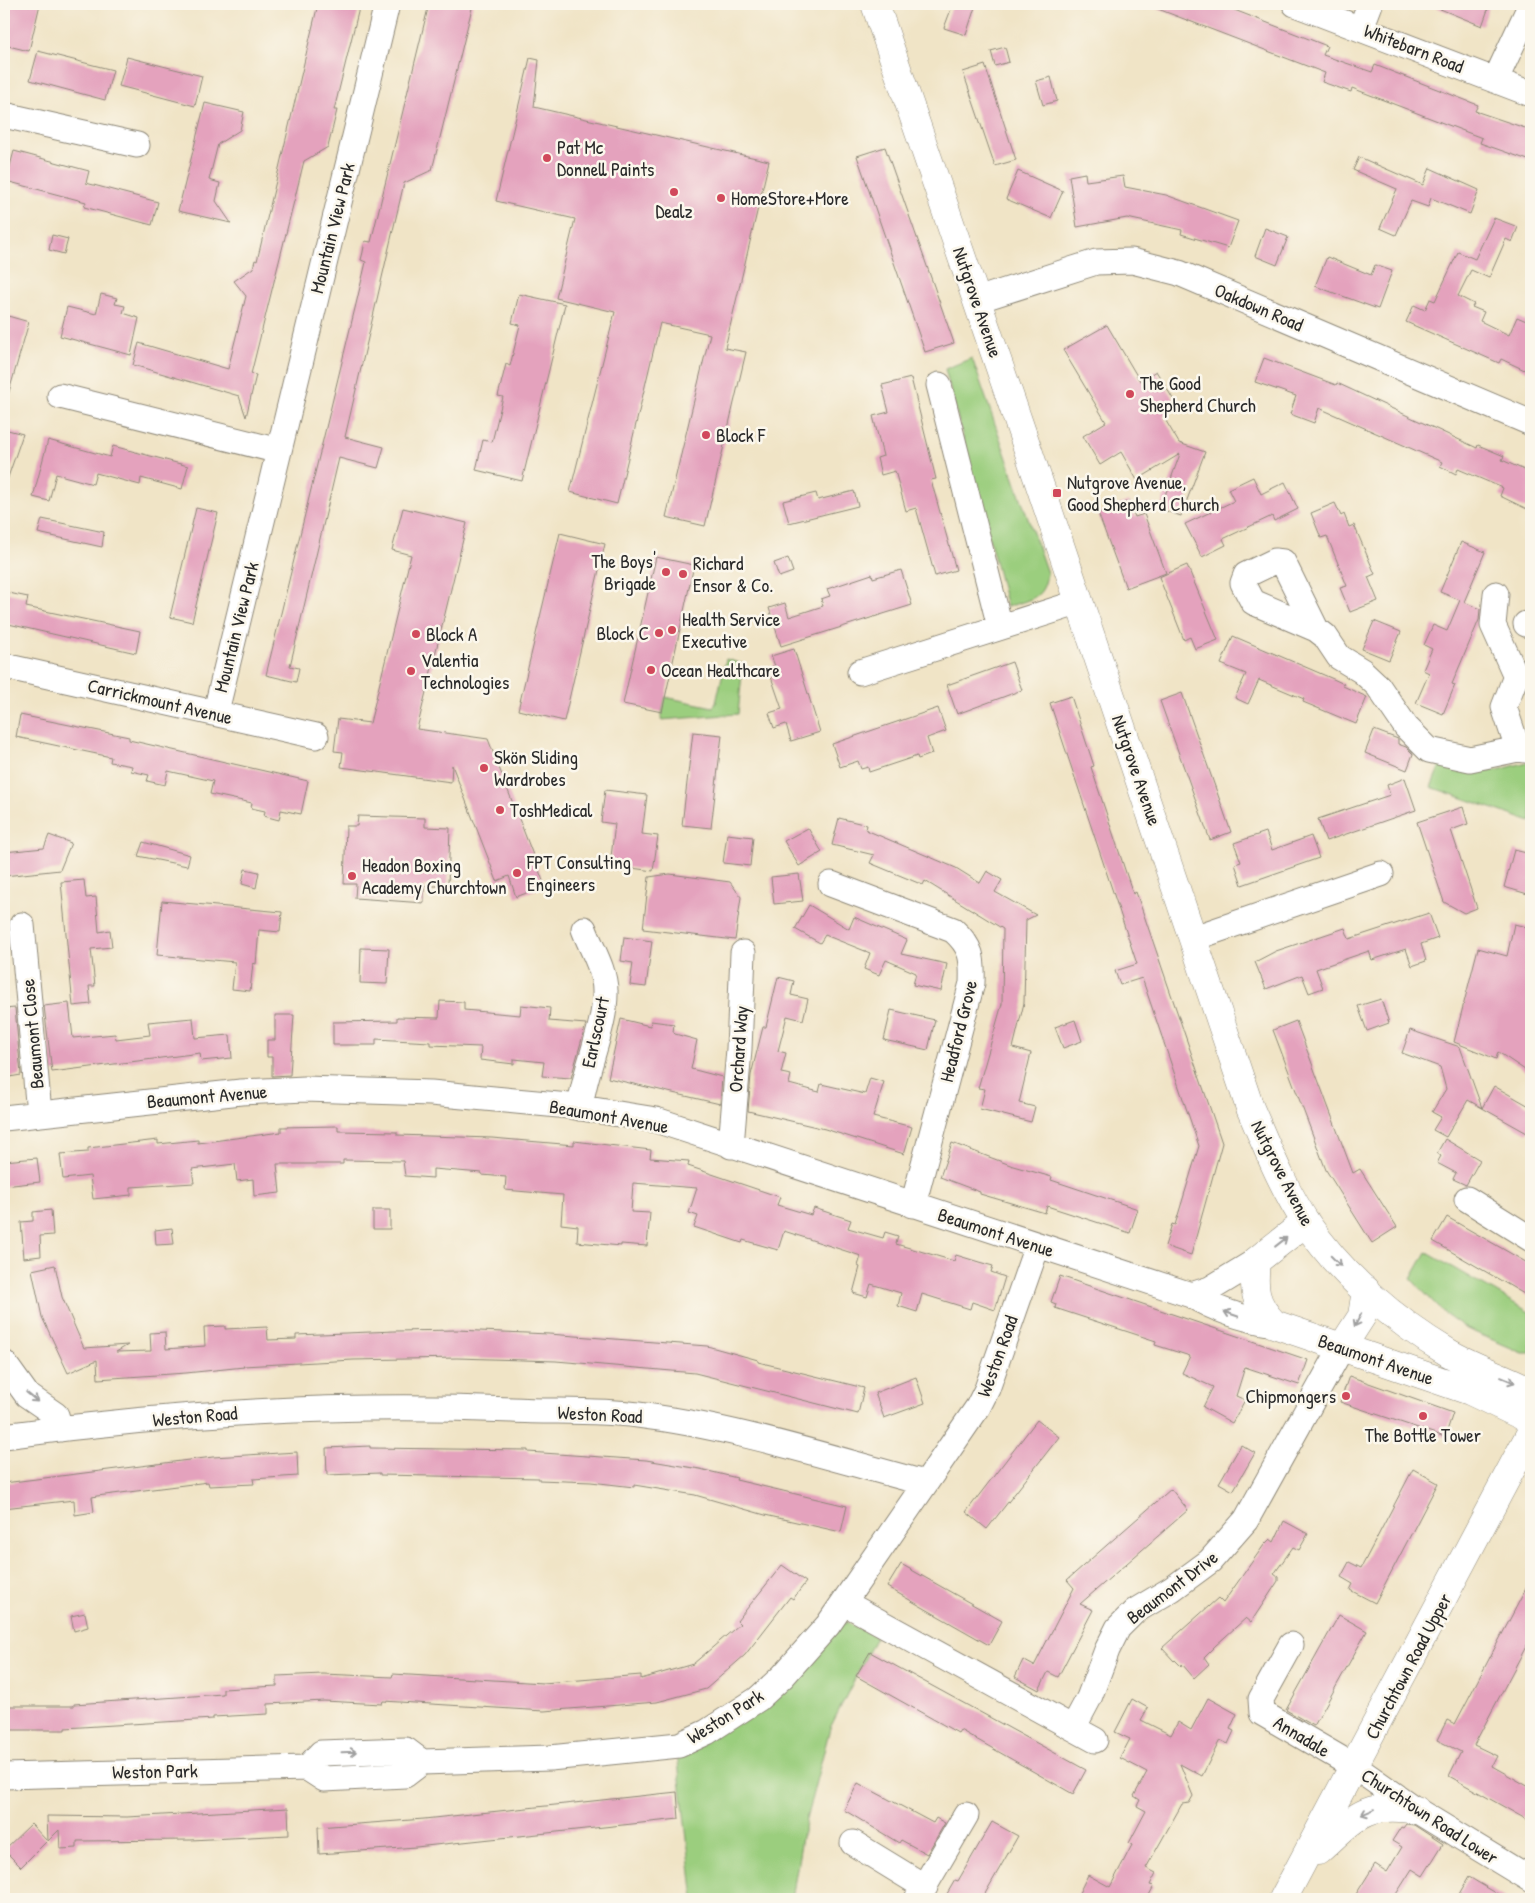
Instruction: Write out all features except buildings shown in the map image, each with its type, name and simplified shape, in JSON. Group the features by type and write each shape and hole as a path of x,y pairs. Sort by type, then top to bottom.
{"main road":[{"name":"Nutgrove Avenue","path":"874,4 1080,602 1250,1108 1286,1187 1306,1222 1325,1249 1366,1290 1408,1327 1474,1379 1531,1391"},
{"path":"1274,1324 1261,1311 1254,1291 1256,1261 1306,1222"},
{"path":"1342,1347 1362,1316 1366,1290"},
{"name":"Beaumont Avenue","path":"1274,1324 1342,1347 1474,1379 1531,1420"},
{"name":"Churchtown Road Upper","path":"1283,1899 1355,1767 1531,1432"},
{"path":"1302,1865 1355,1817 1375,1808 1395,1806 1416,1810"}],"street":[{"name":"Mountain View Park","path":"212,713 218,703 387,4"},
{"name":"Whitebarn Road","path":"1296,4 1531,94"},
{"path":"1361,28 1370,4"},
{"path":"1496,79 1531,4"},
{"path":"4,115 137,145"},
{"name":"Oakdown Road","path":"977,300 1096,262 1132,261 1179,273 1531,423"},
{"path":"939,384 1000,627"},
{"path":"60,396 279,451"},
{"path":"1316,629 1325,636 1339,656 1362,671 1378,686 1406,727 1429,750 1470,760 1524,750 1504,707 1516,676 1494,625 1496,594"},
{"path":"860,672 1080,602"},
{"name":"Carrickmount Avenue","path":"4,666 316,736"},
{"path":"1194,938 1381,874"},
{"name":"Headford Grove","path":"831,884 954,930 965,941 973,960 972,983 913,1205"},
{"name":"Beaumont Close","path":"22,925 39,1114"},
{"name":"Earlscourt","path":"580,1108 581,1094 601,1018 605,990 584,929"},
{"name":"Orchard Way","path":"731,1146 739,1049 743,953"},
{"name":"Beaumont Avenue","path":"4,1118 241,1092 305,1089 431,1093 580,1108 656,1120 1191,1295 1211,1307 1250,1320 1274,1324"},
{"path":"1467,1199 1531,1239"},
{"name":"Weston Road","path":"4,1436 236,1412 312,1408 423,1406 636,1415 709,1427 925,1483 978,1407 987,1389 1037,1246"},
{"path":"1191,1295 1210,1289 1256,1261"},
{"name":"Beaumont Drive","path":"1073,1728 1089,1698 1106,1650 1118,1628 1135,1611 1172,1589 1210,1560 1246,1520 1342,1347"},
{"path":"4,1363 27,1395 56,1415 60,1429"},
{"name":"Weston Park","path":"4,1776 307,1768 321,1753 406,1750 422,1762 550,1758 679,1745 707,1732 758,1699 783,1676 844,1603 925,1483"},
{"path":"844,1603 1096,1740"},
{"name":"Annadale","path":"1291,1645 1261,1699 1262,1713 1355,1767"},
{"name":"Churchtown Road Lower","path":"1355,1767 1416,1810 1531,1880"},
{"path":"853,1843 921,1893 966,1815"}],"green space":[{"path":"972,358 1047,573 1043,589 1039,594 1029,600 1007,607 945,369"},
{"path":"726,659 743,664 738,714 661,720 665,697 713,707 716,703"},
{"path":"1531,761 1531,822 1431,787 1441,763 1468,771 1498,770"},
{"path":"1426,1252 1531,1313 1531,1353 1523,1353 1467,1329 1443,1312 1411,1279"},
{"path":"840,1619 876,1637 830,1728 803,1831 792,1899 694,1899 677,1754"}],"place":[{"name":"Pat Mc Donnell Paints","path":"547,158"},
{"name":"Dealz","path":"674,192"},
{"name":"HomeStore+More","path":"721,198"},
{"name":"The Good Shepherd Church","path":"1130,394"},
{"name":"Block F","path":"706,435"},
{"name":"Nutgrove Avenue, Good Shepherd Church","path":"1057,493"},
{"name":"The Boys' Brigade","path":"666,572"},
{"name":"Richard Ensor & Co.","path":"683,574"},
{"name":"Health Service Executive","path":"672,630"},
{"name":"Block C","path":"659,633"},
{"name":"Block A","path":"416,634"},
{"name":"Ocean Healthcare","path":"651,670"},
{"name":"Valentia Technologies","path":"411,671"},
{"name":"Skön Sliding Wardrobes","path":"484,768"},
{"name":"ToshMedical","path":"500,810"},
{"name":"FPT Consulting Engineers","path":"517,873"},
{"name":"Headon Boxing Academy Churchtown","path":"352,876"},
{"name":"Chipmongers","path":"1346,1396"},
{"name":"The Bottle Tower","path":"1423,1416"}]}
